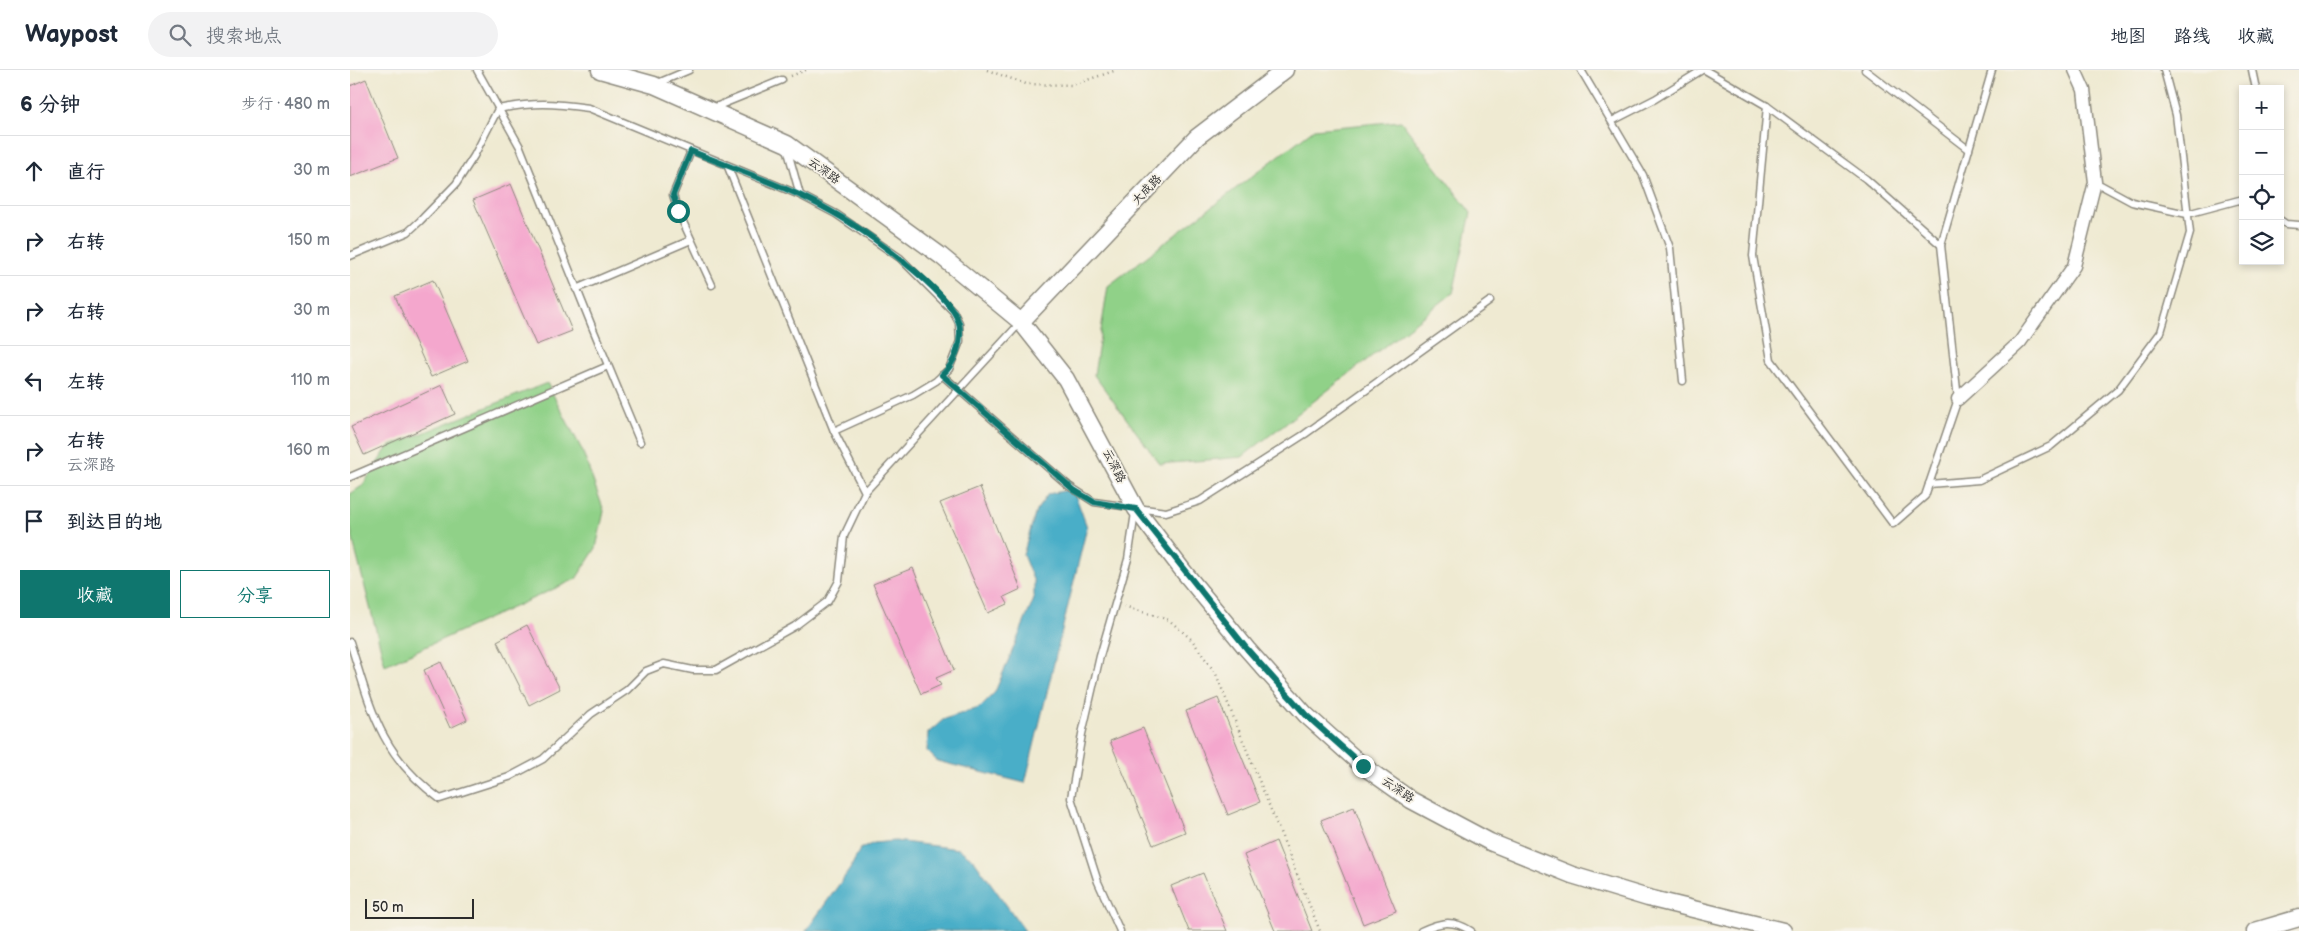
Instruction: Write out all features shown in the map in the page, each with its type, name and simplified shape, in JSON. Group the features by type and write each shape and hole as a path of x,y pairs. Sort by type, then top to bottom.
{"street":[{"name":"云深路","path":"600,70 654,85 786,144 941,256 1021,322 1066,379 1136,509 1247,649 1306,715 1363,766 1411,800 1490,842 1572,875 1648,898 1783,931"},
{"name":"大成路","path":"1021,322 1197,138 1285,70"},
{"path":"1958,399 2020,342 2074,266 2095,182 2084,90 2075,70"},
{"path":"2255,931 2299,918"}],"lane":[{"path":"477,70 520,147 576,289 640,442"},
{"path":"654,85 689,70"},
{"path":"1580,70 1643,175 1670,248 1683,381"},
{"path":"1612,121 1655,99 1703,70 1767,106 1866,179 1941,245"},
{"path":"1865,70 1969,150"},
{"path":"1929,484 1979,480 2051,446 2118,390 2161,332 2190,233 2176,115 2164,70"},
{"path":"2252,70 2255,85"},
{"path":"1767,106 1753,256 1771,360 1894,524 1925,496 1958,399 1941,245 1990,71"},
{"path":"710,109 782,80"},
{"path":"498,109 530,103 554,103 589,108 728,167 800,195 836,214 900,258 953,311 959,323 960,341 950,369 913,395 834,431"},
{"path":"350,256 408,232 420,221 456,184 474,156 498,109"},
{"path":"786,144 800,195"},
{"path":"691,151 673,195 712,285"},
{"path":"728,167 834,431 865,492"},
{"path":"2095,182 2132,202 2187,214 2239,200"},
{"path":"2284,223 2299,226"},
{"path":"576,289 691,240"},
{"path":"942,375 1074,490 1094,502 1166,512 1200,501 1305,434 1490,301"},
{"path":"350,642 373,718 392,752 419,784 440,799 509,777 544,759 591,714 627,690 646,671 664,664 693,670 716,670 795,626 828,601 839,581 844,536 865,492 1021,322"},
{"path":"350,477 608,366"},
{"path":"1120,931 1098,882 1071,798 1090,700 1128,559 1136,509"},
{"path":"1421,931 1438,923 1460,924 1471,931"}],"path":[{"path":"782,80 806,70"},
{"path":"987,70 1026,84 1072,85 1118,70"},
{"path":"1115,603 1169,620 1192,640 1216,674 1320,931"}],"green space":[{"path":"1401,121 1471,213 1453,293 1242,457 1160,464 1094,375 1108,286 1314,129"},
{"path":"547,383 582,450 604,511 596,548 576,579 385,665 350,525 350,494 362,486 388,447"}],"water":[{"path":"1073,489 1087,527 1025,783 937,761 927,751 928,733 944,719 979,708 995,692 1034,599 1034,582 1023,555 1036,511 1048,494"},
{"path":"895,841 959,849 974,860 1025,931 806,931 850,869 860,849 874,843"}],"building":[{"path":"366,79 398,158 350,177 350,86"},
{"path":"511,184 572,331 536,345 473,200"},
{"path":"433,280 468,361 431,377 395,296"},
{"path":"442,385 455,414 364,455 351,427"},
{"path":"980,487 1021,589 1004,597 1008,604 988,613 940,503"},
{"path":"913,568 954,670 936,678 941,685 921,694 873,584"},
{"path":"527,625 560,689 529,705 497,641"},
{"path":"441,662 467,720 450,728 424,670"},
{"path":"1218,698 1260,802 1228,815 1186,711"},
{"path":"1143,728 1185,832 1153,845 1110,741"},
{"path":"1354,807 1396,911 1363,924 1321,820"},
{"path":"1276,841 1312,931 1275,931 1244,855"},
{"path":"1203,873 1227,931 1189,931 1171,886"}],"route":[{"path":"678,211 673,195 691,151 800,195 836,214 900,258 953,311 959,323 960,341 950,369 942,375 1074,490 1094,502 1136,509 1184,572 1247,649 1306,715 1363,766"}]}
